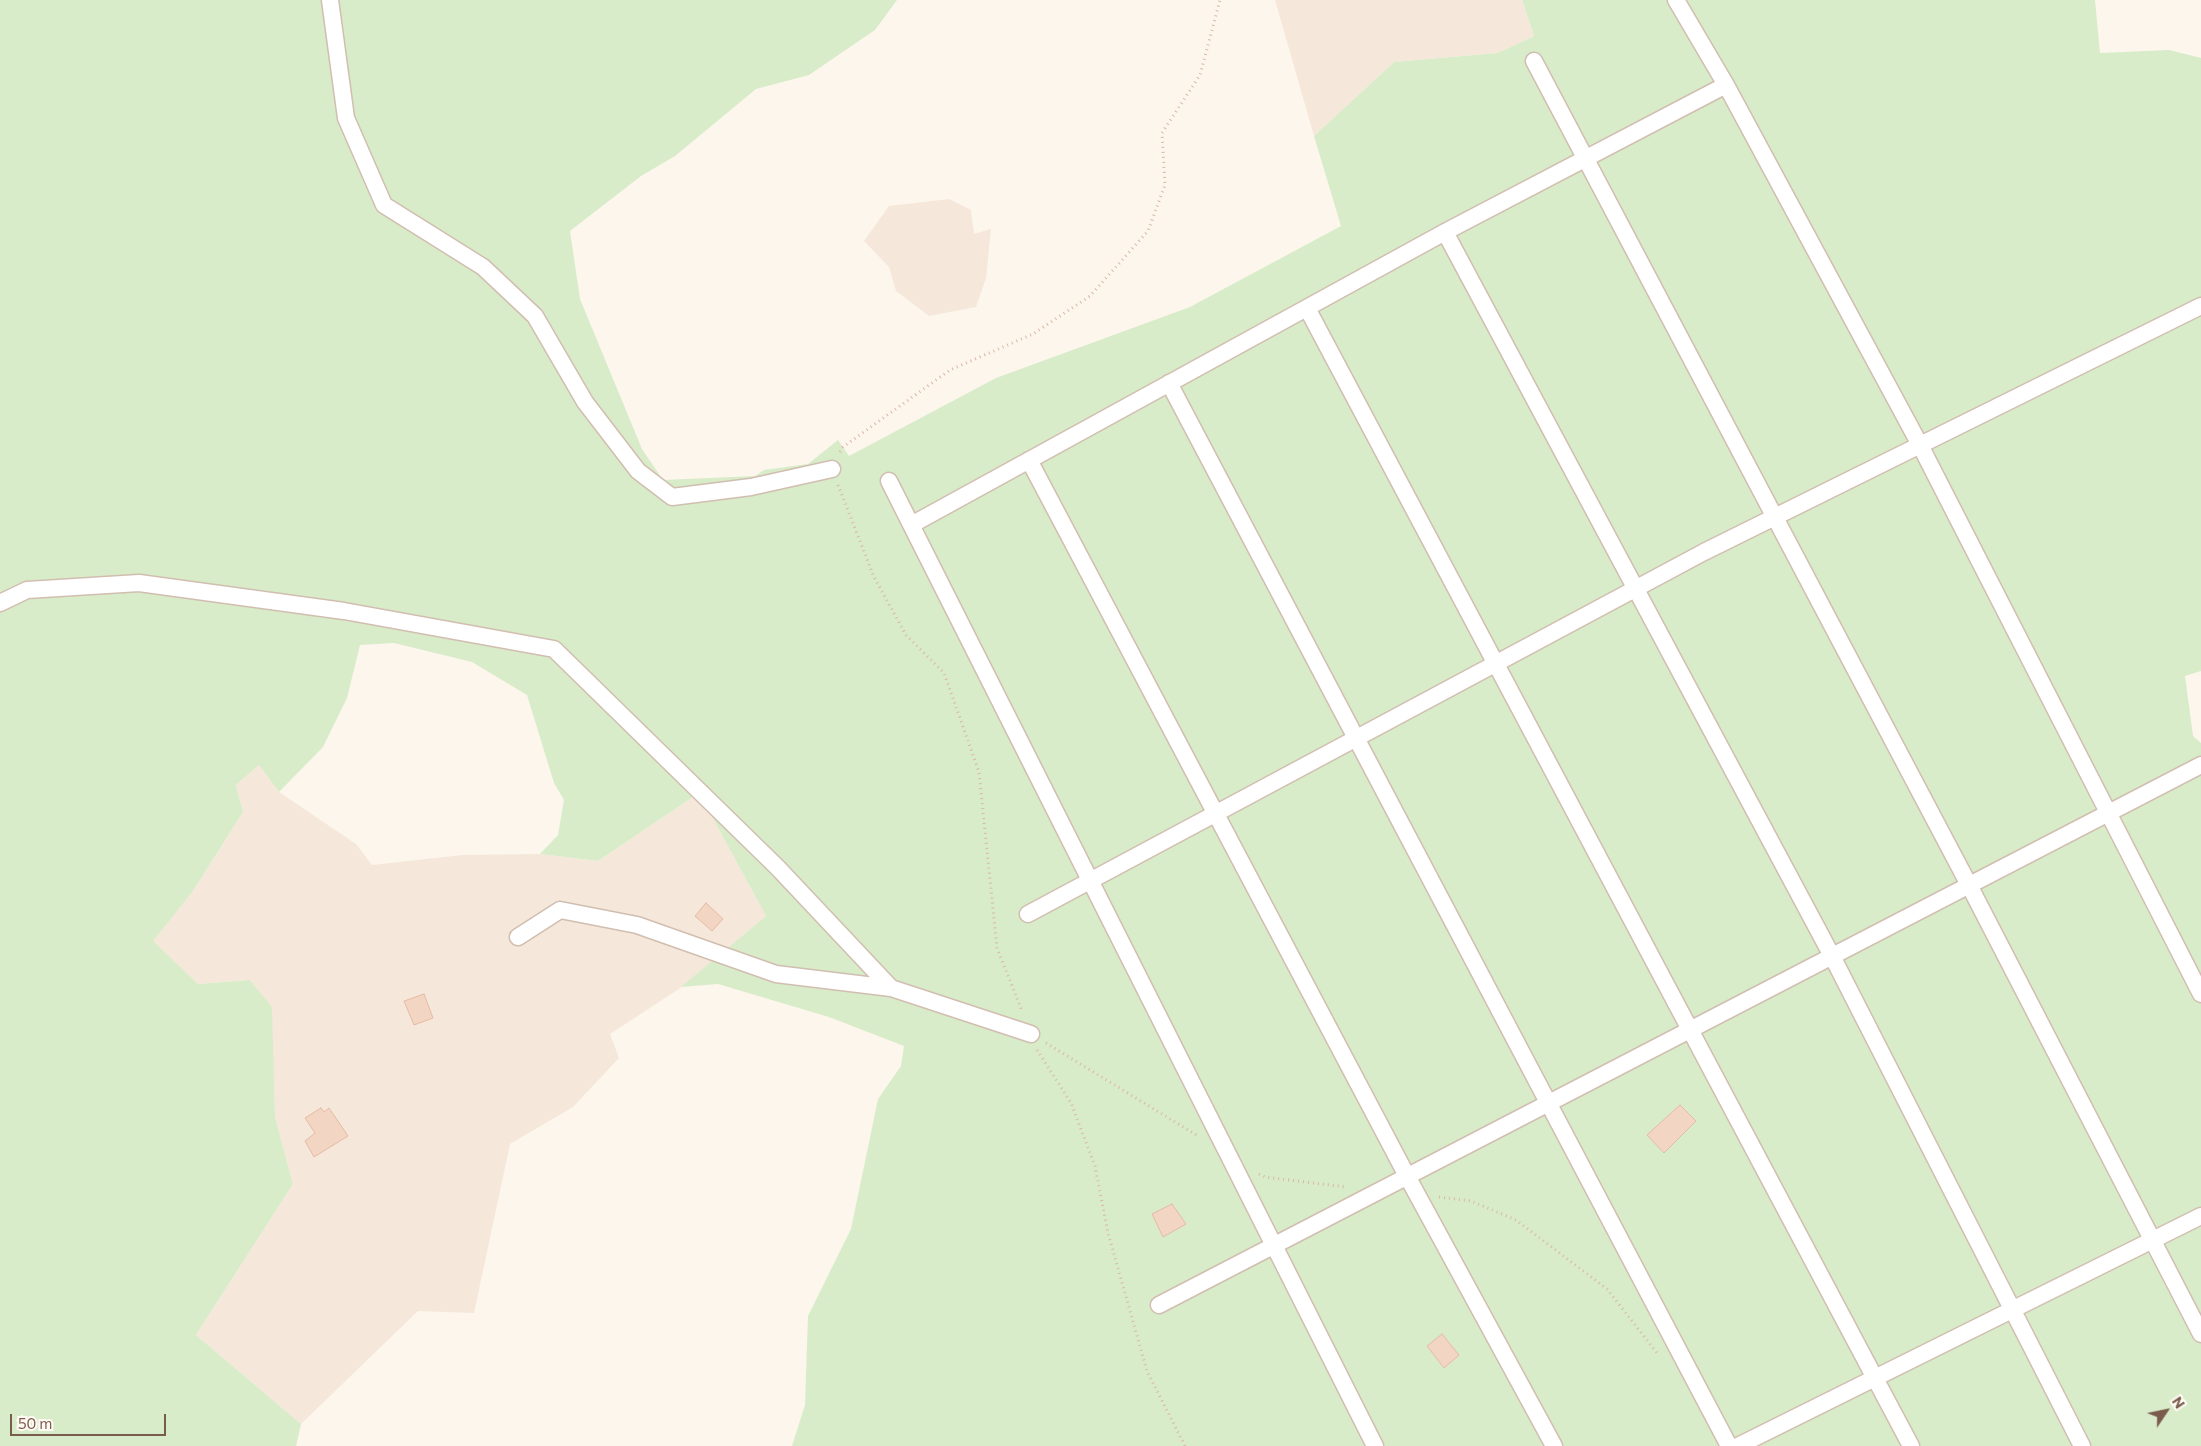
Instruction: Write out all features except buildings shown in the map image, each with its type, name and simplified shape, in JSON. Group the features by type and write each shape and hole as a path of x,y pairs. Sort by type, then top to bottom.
{"street":[{"path":"330,0 346,118 384,205 483,267 535,316 585,402 638,471 672,497 751,487 832,469"},
{"path":"1676,0 1726,85 1920,444 2201,994"},
{"path":"1534,61 1969,885 2201,1334"},
{"path":"911,525 1445,232 1726,85"},
{"path":"1445,232 1832,956 2082,1446"},
{"path":"1028,914 1635,588 1774,516 2201,306"},
{"path":"1307,308 1911,1446"},
{"path":"1170,383 1729,1446"},
{"path":"1029,460 1417,1195 1554,1446"},
{"path":"889,482 1375,1446"},
{"path":"0,603 27,590 139,583 344,612 554,649 778,868 891,988"},
{"path":"1159,1305 2201,765"},
{"path":"518,937 560,910 637,925 776,974 891,988 1031,1034"},
{"path":"1738,1446 2201,1216"}],"path":[{"path":"1186,1446 1147,1371 1108,1233 1095,1166 1072,1103 1038,1056 997,948 979,772 951,691 944,673 906,635 874,577 832,469 843,448 950,370 1033,334 1090,296 1148,231 1165,185 1162,132 1200,75 1220,0"},
{"path":"1031,1034 1228,1155"},
{"path":"1258,1173 1265,1177 1380,1190"},
{"path":"1417,1195 1471,1201 1516,1220 1607,1289 1658,1354"}],"shaded area":[{"path":"1275,0 1522,0 1534,36 1498,53 1394,62 1314,136"},
{"path":"949,199 971,210 974,234 991,229 986,278 976,307 929,316 896,291 889,267 864,241 889,206"},
{"path":"259,765 279,792 356,844 372,865 462,855 540,854 598,861 699,793 766,916 682,987 610,1034 619,1058 573,1107 510,1144 474,1313 418,1311 301,1424 196,1335 293,1184 275,1117 271,1007 250,980 198,984 152,941 193,891 243,812 236,785"}],"green space":[{"path":"0,0 897,0 875,30 809,75 756,89 675,156 641,176 570,231 580,299 642,449 663,480 755,476 764,470 808,464 838,440 849,456 996,378 1190,307 1341,226 1314,136 1394,62 1498,53 1534,36 1522,0 2095,0 2100,53 2169,50 2201,58 2201,671 2185,676 2193,736 2201,743 2201,1446 792,1446 805,1405 808,1316 851,1229 878,1099 901,1066 904,1046 829,1017 718,984 681,987 766,916 699,793 598,861 540,854 558,835 564,800 554,783 527,695 472,662 394,643 360,645 347,698 323,747 279,792 259,765 236,785 243,812 193,891 153,941 198,984 250,980 272,1007 275,1117 293,1184 196,1335 301,1424 296,1446 0,1446"}]}
